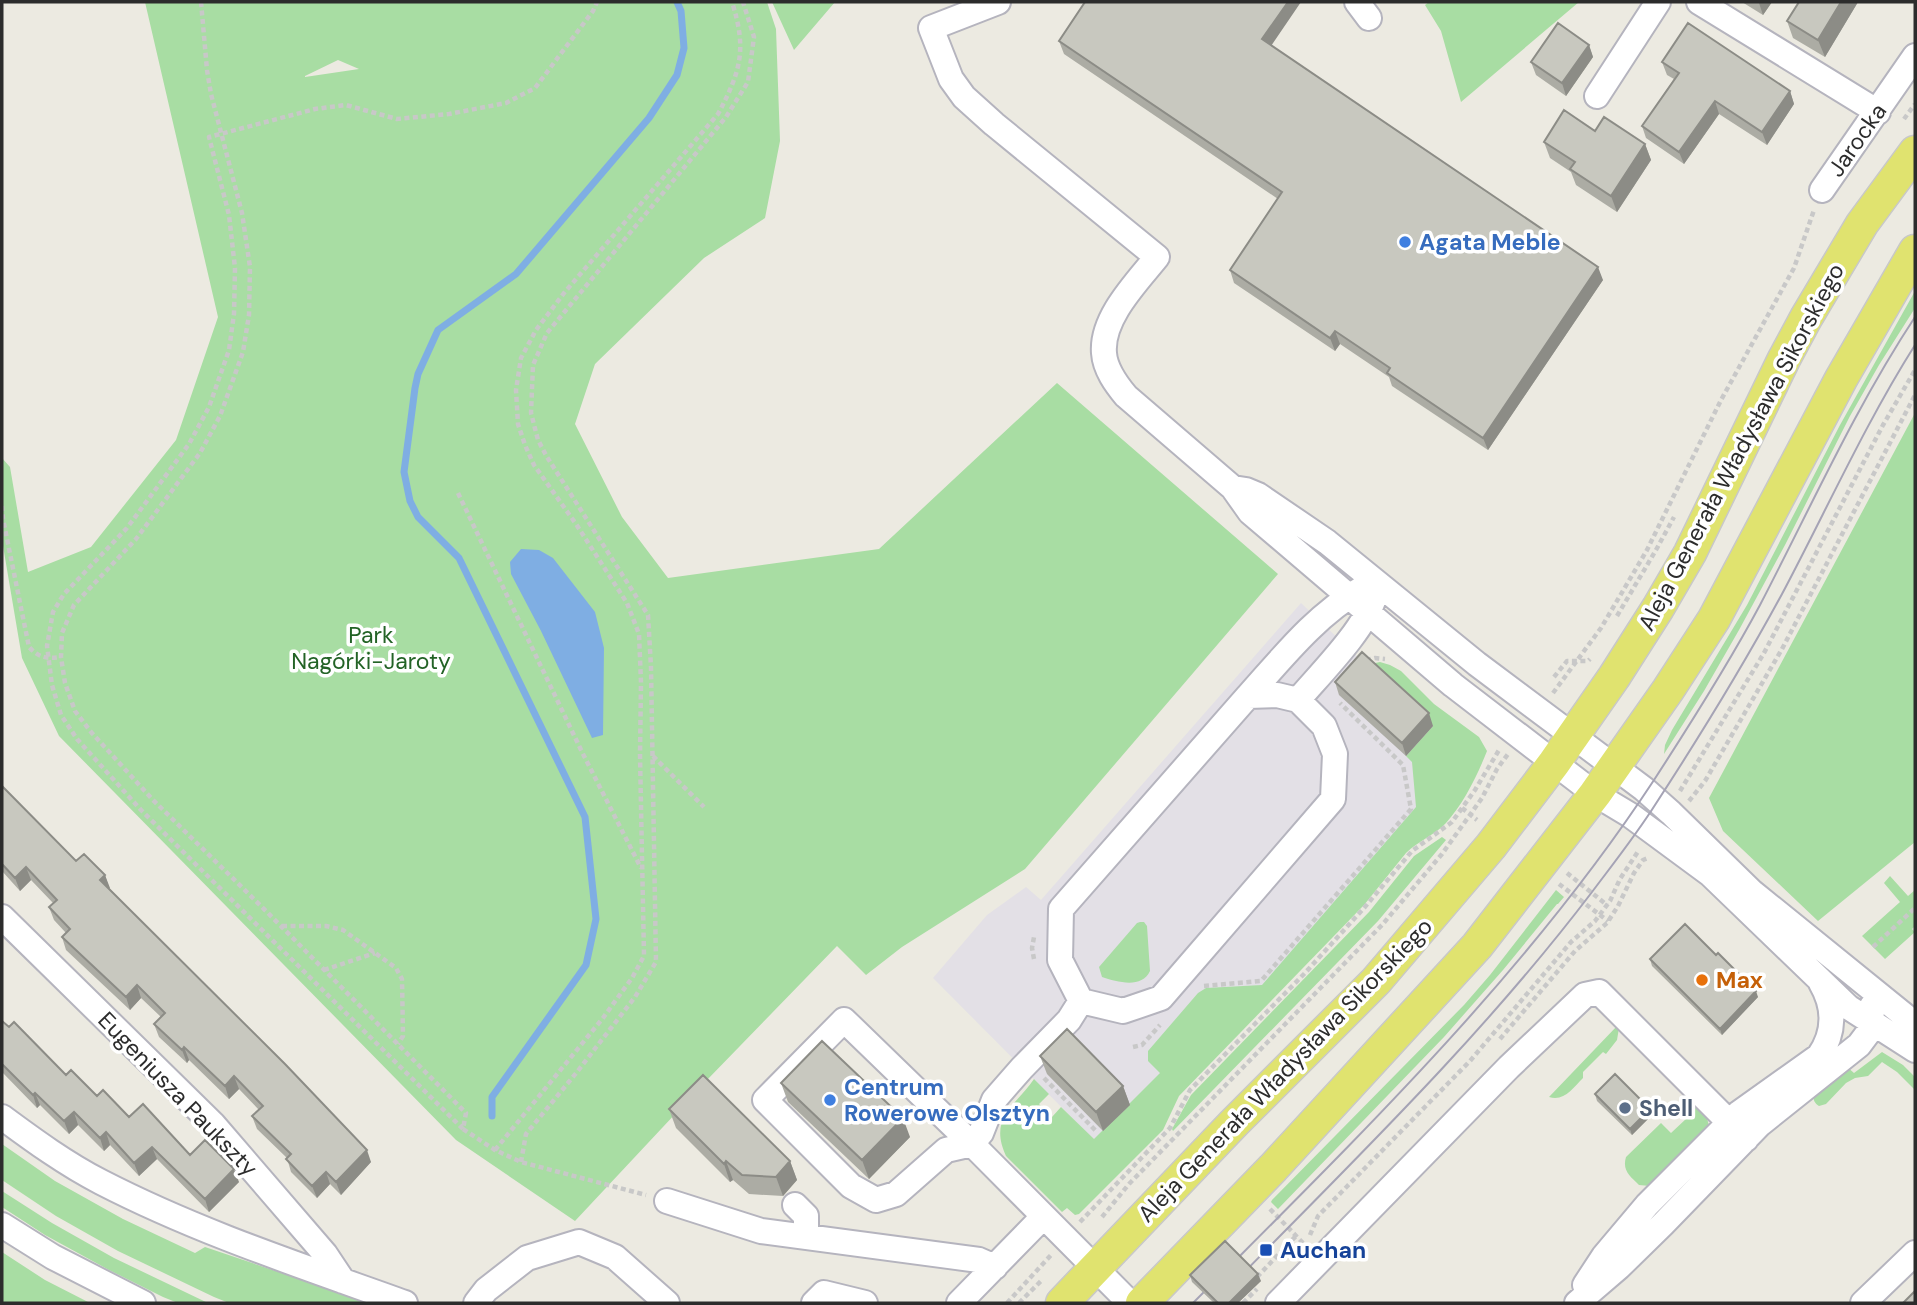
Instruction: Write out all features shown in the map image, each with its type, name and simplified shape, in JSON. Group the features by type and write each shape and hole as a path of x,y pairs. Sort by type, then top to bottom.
{"main road":[{"name":"Aleja Generała Władysława Sikorskiego","path":"1062,1303 1078,1251 1252,1105 1376,981 1491,846 1554,763 1658,608 1690,553 1784,359 1835,267 1915,152"},
{"path":"1142,1303 1273,1168 1477,946 1615,767 1714,619 1841,379 1915,251"}],"street":[{"path":"998,2 932,27 951,79 964,97 994,124 1157,257 1124,299 1108,326 1104,340 1107,366 1126,397 1233,488 1250,512 1444,677 1595,794 1630,815 1710,874 1848,1007 1915,1050"},
{"path":"1597,96 1658,2"},
{"path":"1699,2 1878,112"},
{"name":"Jarocka","path":"1822,190 1915,56"},
{"path":"1233,488 1258,495 1327,542 1477,664 1615,767 1664,806 1752,892 1915,1024"},
{"path":"1248,696 1277,695 1298,700 1324,726 1335,754 1333,799 1161,998 1123,1011 1081,1001 1060,960 1061,909 1248,696 1307,630 1349,596 1378,582"},
{"path":"1298,700 1359,628 1369,613 1378,582"},
{"name":"Eugeniusza Paukszty","path":"2,917 213,1124 325,1254 343,1281"},
{"path":"1738,1130 1739,1112 1812,1062 1824,1049 1830,1033 1831,1009 1819,979"},
{"path":"1576,1303 1604,1256 1647,1205 1738,1130 1766,1119 1853,1051 1867,1035 1872,1022 1871,999 1861,980"},
{"path":"1278,1303 1509,1067 1585,995 1598,992 1738,1130"},
{"path":"1081,1001 1069,1020 994,1100 981,1133 972,1144 946,1150 896,1194 876,1200 851,1186 765,1100 844,1020 972,1144 1130,1303"},
{"path":"2,1117 43,1147 99,1181 190,1224 405,1303"},
{"path":"667,1201 761,1231 979,1260 995,1267"},
{"path":"795,1205 806,1216 806,1236"},
{"path":"960,1303 1043,1217"},
{"path":"2,1225 53,1257 143,1303"},
{"path":"476,1303 486,1290 527,1258 579,1242 615,1256 667,1303"},
{"path":"1863,1303 1915,1253"},
{"path":"814,1303 824,1293 865,1303"}],"path":[{"path":"201,2 211,94 242,213 250,267 249,315 243,352 220,416 200,453 136,539 74,606 62,633 61,657 65,683 75,711 91,732 153,800 466,1113 463,1129"},
{"path":"597,2 535,88 506,103 449,114 397,119 346,105 315,109 209,137 229,215 235,268 234,314 229,350 209,407 189,444 127,528 64,594 53,612 47,646 52,685 61,715 77,739 141,810 463,1129 495,1150 521,1162 667,1201"},
{"path":"495,1150 632,978 643,956 639,634 627,603 534,465 525,445 518,424 516,390 521,358 536,330 564,293 718,114 733,85 741,54 738,20 732,2"},
{"path":"521,1162 526,1134 635,997 656,962 648,615 538,439 531,413 533,365 547,333 726,117 748,82 754,37 743,2"},
{"path":"1565,677 1601,628 1647,550 1721,400 1794,268 1822,190"},
{"path":"1676,798 1764,653 1877,435 1915,370"},
{"path":"1685,807 1704,781 1782,649 1915,395"},
{"path":"458,493 582,752 643,872"},
{"path":"2,506 29,648 48,659 61,657"},
{"path":"1019,1303 1078,1251 1170,1128 1191,1090 1313,964 1412,851 1445,828 1475,790 1499,750"},
{"path":"652,755 704,807"},
{"path":"1007,1303 1039,1270 1078,1251 1129,1184 1382,925 1442,853 1482,798 1503,760"},
{"path":"1462,808 1481,823"},
{"path":"1308,1239 1318,1216 1470,1061 1571,942 1600,915 1623,873 1642,846"},
{"path":"1497,1042 1575,951 1608,921 1634,873 1654,850"},
{"path":"1567,874 1607,905"},
{"path":"1559,884 1608,921"},
{"path":"1873,947 1915,908"},
{"path":"281,926 326,926 343,930 396,968 402,979 403,1036 398,1044"},
{"path":"324,970 376,953"},
{"path":"1041,1075 1096,1131"},
{"path":"1262,1215 1269,1208 1303,1243"},
{"path":"1257,1277 1296,1236"}],"shaded area":[{"path":"1301,603 1366,665 1467,753 1112,1158 933,978 987,915 1026,887 1041,900"}],"green space":[{"name":"Park Nagórki-Jaroty","path":"145,2 767,2 776,29 780,141 765,218 704,258 595,364 575,424 622,517 668,578 879,549 1057,383 1278,574 1025,869 902,947 866,975 837,946 575,1221 456,1140 59,736 22,658 2,540 2,458 10,467 28,572 91,547 176,440 218,317","holes":["338,60 359,69 305,77"]},
{"path":"772,2 835,2 794,50"},
{"path":"1429,2 1579,2 1461,102 1441,31 1425,5"},
{"path":"1915,291 1915,308 1850,416 1739,630 1664,754 1672,730 1747,605 1840,425"},
{"path":"1915,413 1915,842 1818,921 1723,831 1709,798"},
{"path":"1380,662 1401,671 1434,704 1479,737 1487,751 1464,798 1446,823 1406,853 1364,905 1179,1096 1163,1130 1079,1214 1075,1215 1067,1208 1062,1212 1006,1156 1001,1143 1000,1131 1006,1113 1034,1079 1049,1094 1039,1104 1052,1117 1061,1107 1094,1139 1160,1073 1148,1061 1148,1051 1198,993 1206,988 1262,985 1416,807 1412,762 1406,756 1433,726 1366,665"},
{"path":"1442,837 1446,840 1378,921 1173,1131 1191,1095 1369,912 1414,856"},
{"path":"1890,876 1908,896 1915,890 1915,926 1912,929 1915,932 1885,959 1862,936 1900,902 1884,883"},
{"path":"1556,890 1564,897 1503,970 1444,1037 1278,1209 1272,1200 1464,1005"},
{"path":"1140,922 1147,926 1150,971 1146,977 1129,983 1102,977 1099,967"},
{"path":"1617,1026 1617,1040 1606,1054 1603,1052 1583,1072 1583,1078 1576,1086 1564,1096 1549,1097"},
{"path":"1882,1052 1903,1065 1915,1077 1915,1090 1882,1062 1868,1076 1846,1083 1826,1104 1819,1106 1816,1103 1814,1091 1846,1066 1854,1073"},
{"path":"1687,1101 1704,1113 1709,1132 1650,1186 1639,1185 1626,1170 1626,1157 1661,1123 1671,1133 1687,1118 1675,1106"},
{"path":"2,1144 55,1181 123,1219 195,1253 205,1247 370,1303 229,1303 214,1297 118,1251 56,1216 2,1180"},
{"path":"2,1191 114,1258 208,1303 178,1303 109,1270 45,1235 2,1207"},
{"path":"2,1252 45,1280 90,1303 2,1303"}],"water":[{"path":"521,549 539,550 553,558 595,612 604,648 603,735 592,738 511,574 510,562"}],"building":[{"name":"Agata Meble","path":"1085,2 1288,2 1262,39 1598,267 1483,438 1387,373 1390,368 1335,331 1330,338 1230,270 1282,192 1059,41"},
{"path":"1799,2 1841,2 1818,40 1787,21"},
{"path":"1558,23 1589,45 1562,83 1531,62"},
{"path":"1688,23 1790,91 1762,132 1715,101 1679,152 1642,126 1679,73 1662,62"},
{"path":"1564,110 1595,131 1604,117 1645,144 1611,196 1570,169 1575,162 1544,142"},
{"path":"1362,652 1429,713 1402,743 1335,682"},
{"path":"2,786 76,861 84,854 105,875 100,880 285,1064 367,1150 336,1182 326,1172 312,1186 286,1159 291,1154 252,1116 263,1106 234,1076 225,1086 184,1047 182,1050 154,1024 165,1013 137,985 126,997 62,937 70,929 49,907 57,900 26,867 15,878 2,864"},
{"name":"Max","path":"1685,924 1756,991 1720,1029 1650,959"},
{"path":"2,1021 9,1027 14,1022 66,1075 71,1070 97,1096 103,1090 129,1117 143,1104 190,1155 205,1140 234,1169 205,1199 152,1147 134,1163 106,1132 100,1138 74,1112 64,1121 2,1064"},
{"path":"1067,1029 1123,1086 1096,1112 1040,1056"},
{"path":"822,1041 903,1118 862,1160 781,1083"},
{"name":"Shell","path":"1615,1074 1650,1109 1630,1129 1595,1094"},
{"path":"703,1075 790,1161 776,1177 742,1175 726,1161 724,1164 669,1109"},
{"path":"1225,1241 1258,1274 1229,1303 1218,1303 1190,1275"},
{"path":"1915,1291 1915,1303 1903,1303"}],"waterway":[{"path":"492,1116 492,1097 586,965 596,919 585,817 459,558 418,517 410,501 404,472 415,388 418,374 438,330 516,274 649,118 677,75 684,48 681,11 677,2"}],"tram line":[{"path":"1193,1303 1437,1053 1551,921 1604,852 1654,780 1735,650 1872,387 1915,317"},
{"path":"1214,1303 1409,1104 1504,1000 1549,947 1632,838 1752,648 1863,437 1915,345"}],"place":[{"name":"Agata Meble","path":"1405,242"},
{"name":"Max","path":"1702,980"},
{"name":"Centrum Rowerowe Olsztyn","path":"830,1100"},
{"name":"Shell","path":"1625,1108"},
{"name":"Auchan","path":"1266,1250"}]}
